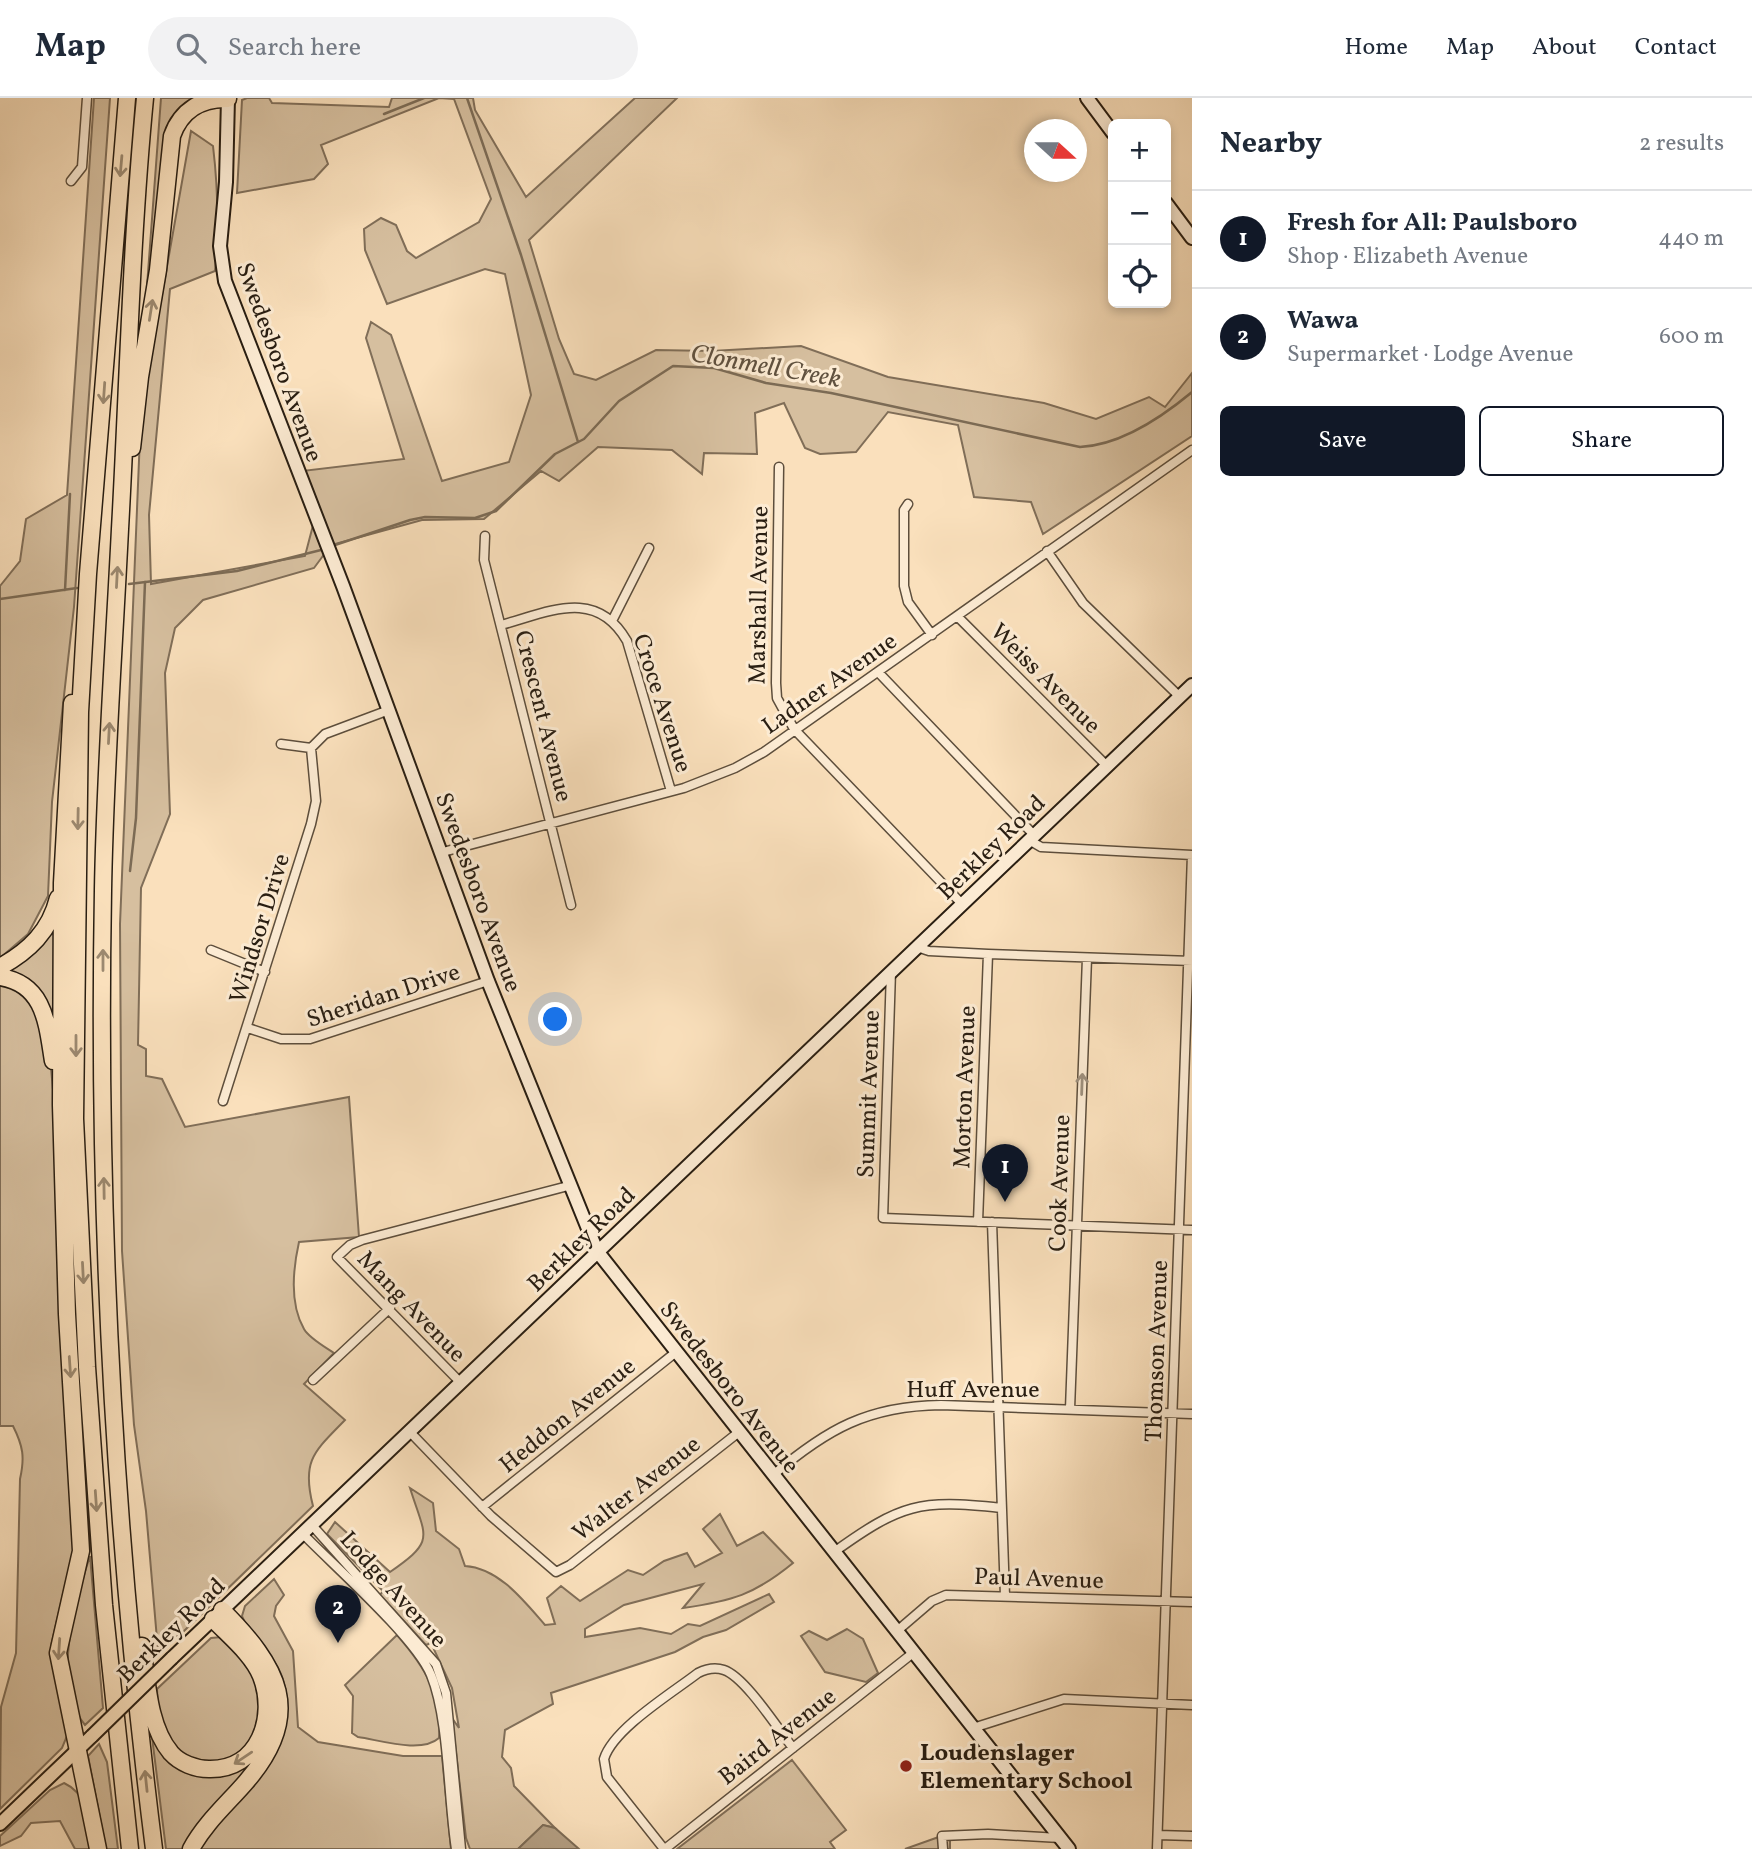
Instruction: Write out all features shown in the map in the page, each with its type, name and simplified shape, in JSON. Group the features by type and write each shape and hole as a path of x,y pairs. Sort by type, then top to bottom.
{"highway":[{"path":"127,98 80,712 75,1119 87,1367 104,1605 130,1849"},
{"path":"145,98 127,363 103,890 106,1241 127,1595 154,1849"},
{"path":"120,523 158,270 172,135 191,108 205,100 228,99"},
{"path":"85,628 69,720 62,883 61,1105 67,1314 81,1551 58,1653 98,1849"},
{"path":"0,967 31,947 46,928 62,883"},
{"path":"0,977 31,990 44,1009 61,1105"},
{"path":"106,1241 114,1259 134,1583 149,1694 160,1737 172,1755 192,1766 209,1769 237,1764 253,1751 264,1730 267,1704 261,1676 254,1663 218,1614"},
{"path":"191,1849 205,1828 258,1768 274,1738 278,1719 278,1690 273,1671 218,1614"}],"main road":[{"name":"Berkley Road","path":"0,1824 218,1614"}],"street":[{"path":"71,181 82,167 87,98"},
{"path":"1087,98 1108,125"},
{"name":"Swedesboro Avenue","path":"228,99 226,182 220,246 223,274 443,852 488,981 568,1186 597,1251 973,1728 1062,1846"},
{"path":"1171,210 1192,238"},
{"name":"Ladner Avenue","path":"443,852 671,791 735,768 958,617 1192,450"},
{"name":"Marshall Avenue","path":"779,467 777,698 794,729 961,904"},
{"path":"908,504 904,510 904,586 908,603 932,635"},
{"name":"Crescent Avenue","path":"485,536 484,560 572,905"},
{"path":"612,621 649,548"},
{"path":"1047,551 1083,603 1180,697"},
{"name":"Croce Avenue","path":"501,625 576,607 597,610 612,621 627,641 671,791"},
{"name":"Weiss Avenue","path":"958,617 1107,766"},
{"path":"878,672 1041,846 1192,855"},
{"name":"Berkley Road","path":"218,1614 1192,685"},
{"path":"281,744 311,748 325,734 389,710"},
{"name":"Windsor Drive","path":"223,1101 314,812 316,801 310,762 311,748"},
{"name":"Thomson Avenue","path":"1157,1849 1191,961 1192,855"},
{"path":"917,947 988,954 1191,961"},
{"path":"211,950 264,972"},
{"name":"Morton Avenue","path":"978,1222 988,954"},
{"name":"Cook Avenue","path":"1070,1409 1087,958"},
{"name":"Summit Avenue","path":"891,971 883,1218 978,1222"},
{"name":"Sheridan Drive","path":"248,1028 281,1039 310,1039 488,981"},
{"name":"Mang Avenue","path":"460,1382 337,1257 350,1245 362,1240 568,1186"},
{"path":"978,1222 1192,1230"},
{"path":"992,1222 1005,1596"},
{"path":"313,1380 390,1308"},
{"name":"Heddon Avenue","path":"482,1507 676,1352"},
{"name":"Huff Avenue","path":"773,1475 832,1431 875,1412 929,1405 1192,1414"},
{"path":"409,1431 482,1507"},
{"name":"Walter Avenue","path":"482,1507 556,1572 570,1565 738,1432"},
{"path":"834,1552 901,1509 950,1504 1002,1508"},
{"name":"Lodge Avenue","path":"306,1529 428,1669 440,1719 459,1849"},
{"name":"Paul Avenue","path":"897,1631 932,1601 946,1595 1192,1602"},
{"name":"Baird Avenue","path":"665,1849 913,1653"},
{"path":"665,1849 607,1777 604,1759 615,1739 658,1704 705,1670 723,1670 738,1680 793,1748"},
{"path":"973,1728 1064,1699 1192,1705"},
{"path":"943,1849 942,1836 988,1834 1062,1846"},
{"path":"1158,1835 1192,1836"}],"shaded area":[{"path":"94,98 110,98 74,607 52,802 48,896 28,934 0,958 0,586 20,561 26,519 67,495"},
{"path":"161,98 201,98 182,111 153,286 147,286"},
{"path":"269,98 272,103 389,107 392,98 439,98 321,145 328,164 314,179 237,193 242,100"},
{"path":"439,98 473,98 475,110 526,197 635,98 677,98 529,240 559,339 574,374 596,380 656,350 712,351 801,346 888,377 1044,403 1096,419 1149,397 1165,407 1192,373 1192,436 1043,534 1031,502 974,497 958,425 888,412 856,452 820,454 805,448 784,403 755,413 757,454 704,453 702,474 672,450 598,447 559,481 541,471 484,519 422,520 331,545 314,568 203,600 175,628 165,673 170,814 141,888 138,1045 146,1049 146,1076 162,1079 185,1127 349,1097 359,1237 299,1242 297,1252 294,1297 299,1319 310,1336 334,1353 304,1384 345,1420 313,1457 309,1478 313,1506 184,1631 158,1651 146,1511 134,1425 122,1251 120,924 140,436 146,385 191,131 213,146 217,208 215,271 170,289 149,515 151,584 305,556 317,510 302,471 404,459 366,338 371,322 391,335 442,481 509,462 531,395 505,274 485,269 387,304 365,250 364,229 381,218 396,225 407,251 416,258 479,222 491,199 454,99"},
{"path":"54,926 56,1035 34,985 3,971"},
{"path":"0,981 32,998 50,1057 56,1123 76,1538 51,1646 67,1736 62,1748 0,1809 1,1707 16,1653 20,1479 23,1458 13,1426 0,1426"},
{"path":"410,1488 433,1503 436,1531 459,1549 465,1566 477,1568 500,1579 545,1625 555,1624 547,1598 561,1586 580,1601 628,1570 643,1575 664,1561 687,1553 695,1567 722,1553 703,1529 720,1514 737,1546 763,1532 793,1563 766,1583 742,1595 683,1608 703,1584 624,1605 585,1629 585,1637 640,1628 671,1634 688,1624 700,1626 769,1594 774,1602 726,1630 703,1637 675,1652 551,1693 553,1704 505,1730 502,1757 511,1768 514,1786 555,1828 543,1825 518,1849 470,1849 466,1838 452,1718 459,1728 452,1688 431,1643 426,1645 380,1595 383,1591 327,1534 335,1522 390,1572 415,1553 423,1537"},
{"path":"90,1556 103,1708 85,1725 75,1708 69,1687 68,1665 73,1619"},
{"path":"274,1579 284,1595 276,1606 274,1616 293,1651 298,1727 318,1742 403,1756 442,1756 451,1849 196,1849 262,1770 276,1749 285,1726 287,1702 281,1674 242,1616 245,1606"},
{"path":"847,1629 863,1639 878,1673 866,1682 825,1672 801,1636 809,1631 827,1640"},
{"path":"397,1635 416,1658 430,1682 439,1722 439,1738 431,1743 400,1745 358,1737 352,1733 353,1696 345,1685"},
{"path":"222,1637 253,1675 260,1696 253,1745 219,1765 189,1760 168,1743 161,1726 157,1689 211,1638"},
{"path":"151,1729 212,1775 264,1750 188,1849 166,1849"},
{"path":"99,1744 107,1762 118,1849 106,1849 88,1756"},
{"path":"792,1760 846,1830 830,1842 835,1849 677,1849"},
{"path":"64,1783 73,1788 84,1803 93,1849 75,1849 60,1821 31,1823 21,1836 0,1846 0,1836 50,1790"},
{"path":"543,1825 555,1828 579,1849 518,1849"},
{"path":"950,1833 950,1849 905,1849"}],"waterway":[{"path":"384,114 424,98"},
{"path":"467,98 521,255 578,442"},
{"name":"Clonmell Creek","path":"332,546 410,520 425,517 475,518 496,511 555,454 584,439 619,401 673,366 714,368 766,383 831,393 1080,447 1110,441 1140,428 1192,392"},
{"path":"65,590 70,494"},
{"name":"Clonmell Creek","path":"129,584 237,571 321,550"},
{"path":"130,871 136,818 145,582"},
{"name":"Clonmell Creek","path":"0,599 77,588"}],"place":[{"name":"Fresh for All: Paulsboro","path":"1005,1202"},
{"name":"Wawa","path":"338,1643"},
{"name":"Loudenslager Elementary School","path":"906,1766"}]}
